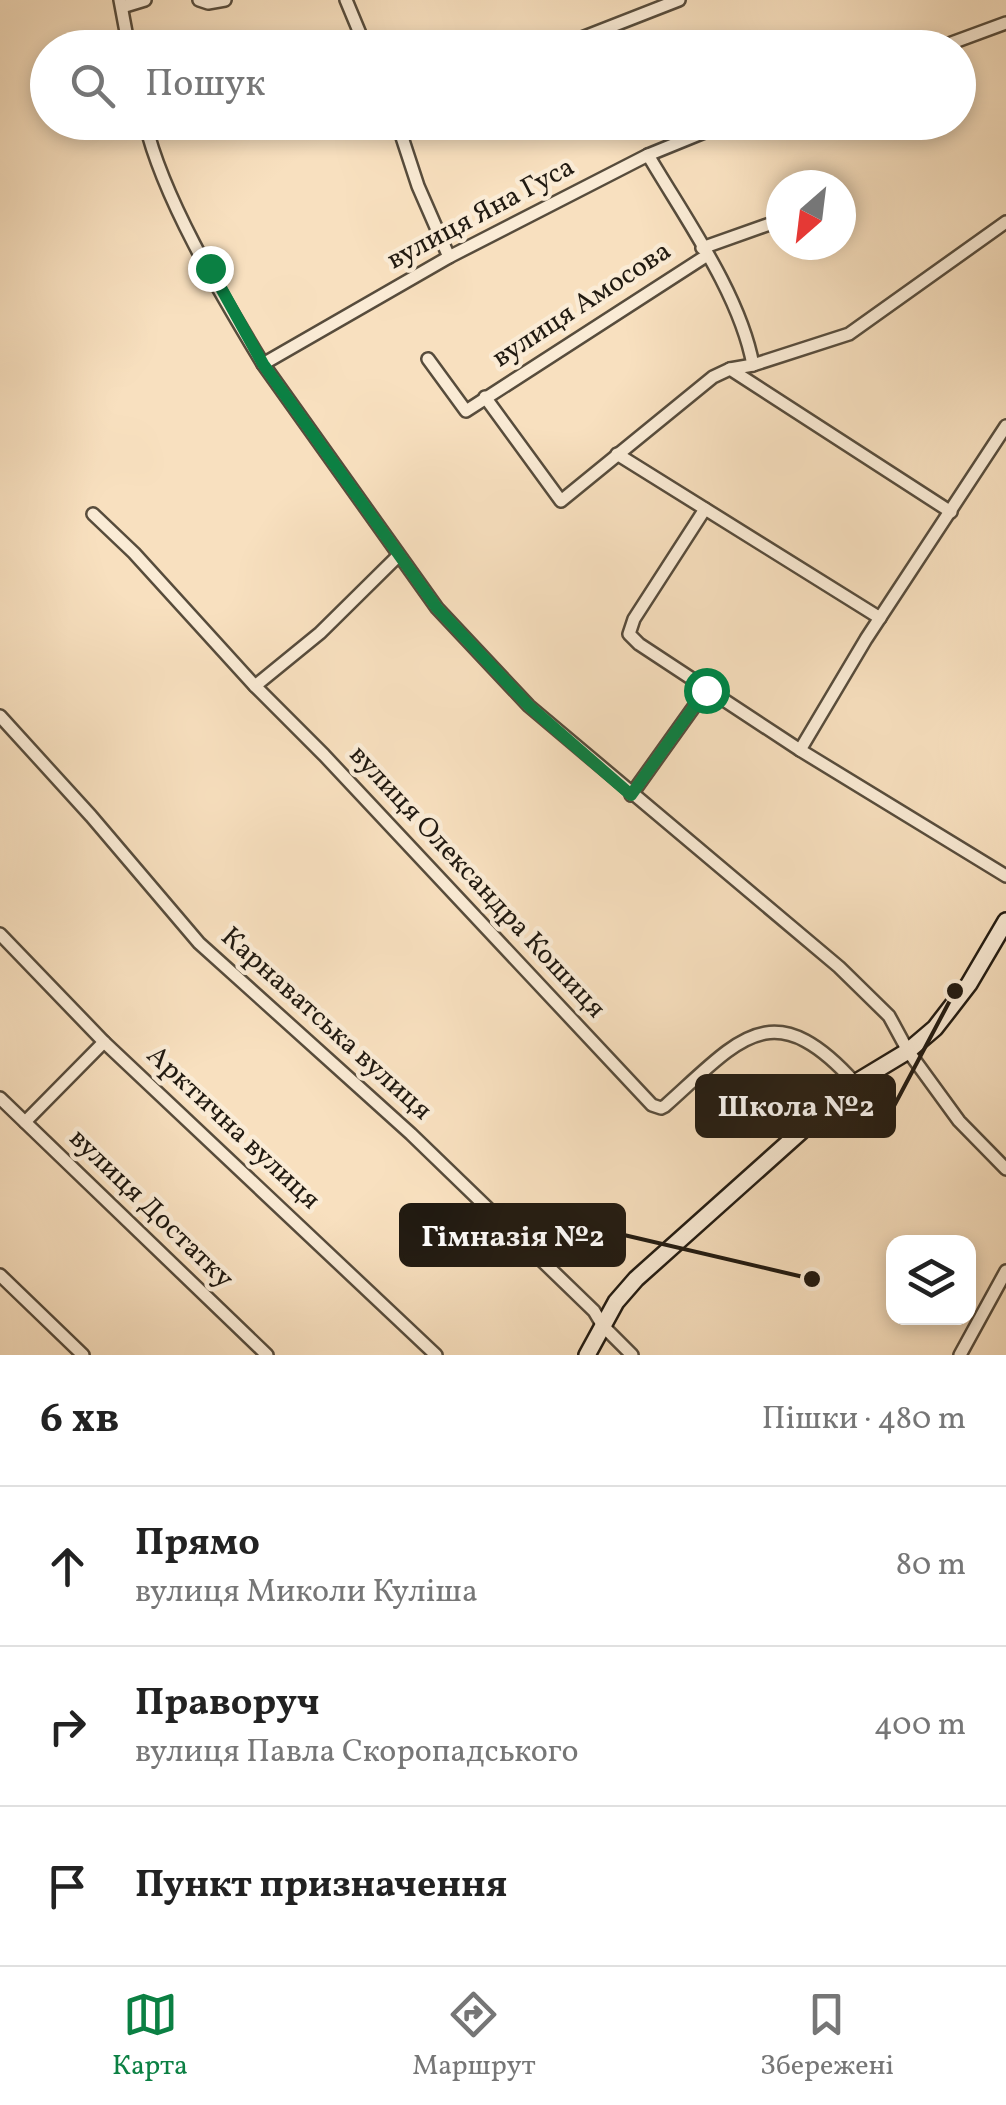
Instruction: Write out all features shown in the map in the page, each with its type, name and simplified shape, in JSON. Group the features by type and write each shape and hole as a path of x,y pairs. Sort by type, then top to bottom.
{"street":[{"path":"126,30 121,3 145,0"},
{"path":"198,0 224,0"},
{"path":"346,0 358,30"},
{"path":"602,30 678,0"},
{"path":"976,34 1006,23"},
{"path":"150,140 179,211 263,364 437,608 529,706 839,967 889,1016 908,1051 959,1121 1006,1169"},
{"path":"403,140 449,256"},
{"name":"вулиця Яна Гуса","path":"263,364 449,256 685,140"},
{"path":"648,155 704,252 749,343 753,365"},
{"path":"880,618 617,454 714,377 849,334 1006,222"},
{"name":"вулиця Амосова","path":"428,358 466,411 704,252 766,226"},
{"path":"730,369 950,512"},
{"name":"вулиця Амосова","path":"484,398 561,501 617,454"},
{"path":"800,750 880,618 1006,426"},
{"path":"706,509 634,619 629,634 706,690 1006,876"},
{"name":"вулиця Олександра Кошиця","path":"92,514 134,553 656,1108 665,1106 752,1034 777,1030 811,1043 855,1082"},
{"path":"255,686 320,632 398,556"},
{"path":"631,795 706,690"},
{"name":"Карнаватська вулиця","path":"0,716 198,943 411,1134 594,1310 603,1326 632,1355"},
{"path":"587,1355 636,1278 855,1082 908,1051 935,1028 955,1004 1006,921"},
{"name":"Арктична вулиця","path":"0,934 104,1042 436,1355"},
{"path":"25,1122 104,1042"},
{"name":"вулиця Достатку","path":"0,1098 267,1355"},
{"path":"960,1355 1006,1271"},
{"path":"0,1274 84,1355"}],"place":[{"name":"Школа №2","path":"955,991"},
{"name":"Гімназія №2","path":"812,1279"}],"route":[{"path":"210,268 263,364 437,608 529,706 631,795 706,690"}]}
